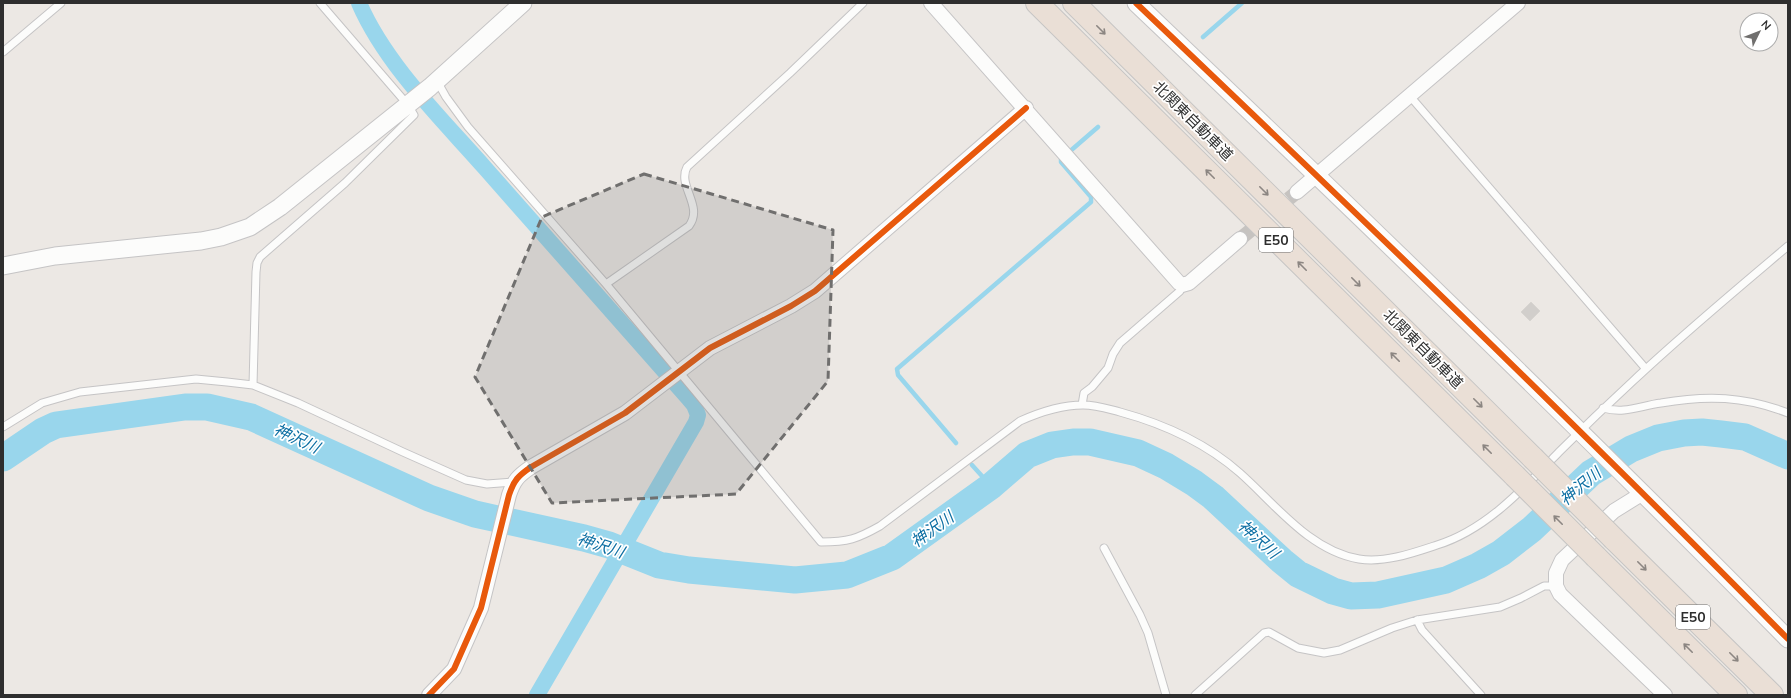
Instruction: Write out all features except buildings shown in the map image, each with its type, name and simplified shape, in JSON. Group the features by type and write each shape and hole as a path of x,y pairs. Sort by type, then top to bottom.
{"highway":[{"name":"北関東自動車道","path":"1037,3 1736,695"},
{"name":"北関東自動車道","path":"1074,3 1772,695"}],"street":[{"path":"1136,3 1317,175 1626,476 1788,639"},
{"path":"1297,192 1518,3"},
{"path":"3,266 55,256 201,241 221,237 250,227 280,207 434,84 519,4"},
{"path":"936,5 1175,280 1182,285 1189,283 1240,239"},
{"path":"429,695 454,669 481,608 511,489 531,467 610,422 673,377 710,348 791,306 815,291 1026,108"},
{"path":"1643,493 1614,511 1562,560 1556,573 1556,586 1560,594 1666,695"}],"lane":[{"path":"3,52 61,3"},
{"path":"252,385 256,272 257,262 260,257 346,183 414,115 411,103 320,3"},
{"path":"606,284 689,226 692,221 694,210 684,177 687,166 790,74 863,3"},
{"path":"434,84 446,97 468,127 606,284 673,377 821,542 844,542 863,536 880,526 1020,421 1056,408 1082,405 1107,408 1126,414 1180,434 1220,456 1313,539 1341,554 1371,560 1398,556 1439,545 1471,529 1513,498 1584,436 1603,408 1788,246"},
{"path":"1409,95 1646,369"},
{"path":"1082,405 1084,393 1092,387 1108,368 1113,354 1120,343 1180,291 1182,285"},
{"path":"3,427 42,403 80,392 196,379 252,385 298,403 455,475 511,489"},
{"path":"1603,408 1619,412 1658,403 1707,397 1730,398 1757,403 1788,413"},
{"path":"1104,548 1148,633 1166,695"},
{"path":"1195,695 1264,633 1270,632 1298,648 1324,653 1340,650 1392,628 1417,620 1500,607 1544,586 1556,586"},
{"path":"1417,620 1422,630 1481,695"}],"highlighted area":[{"path":"644,174 833,230 828,381 736,494 552,503 475,377 542,217"}],"waterway":[{"path":"359,3 370,26 384,48 416,90 688,398 694,405 698,415 696,422 537,695"},
{"path":"1203,37 1242,3"},
{"path":"956,443 898,375 897,369 1091,202 1091,197 1061,162 1061,159 1098,127"},
{"name":"神沢川","path":"3,458 43,431 56,425 185,407 207,407 251,417 429,498 475,514 584,538 609,545 659,565 689,570 795,580 847,575 892,557 991,486 1027,455 1052,445 1073,442 1090,442 1138,453 1166,466 1194,483 1213,497 1298,574 1333,591 1351,596 1378,595 1446,580 1478,566 1501,553 1532,529 1591,473 1631,449 1658,438 1684,433 1702,432 1745,437 1788,456"},
{"path":"972,465 991,486"}],"tunnel":[{"path":"1240,239 1297,192"}],"cycle path":[{"path":"1136,3 1465,318 1788,639"},
{"path":"429,695 454,669 481,608 509,495 515,482 520,476 531,467 625,413 710,348 791,306 815,291 1026,108"}]}
